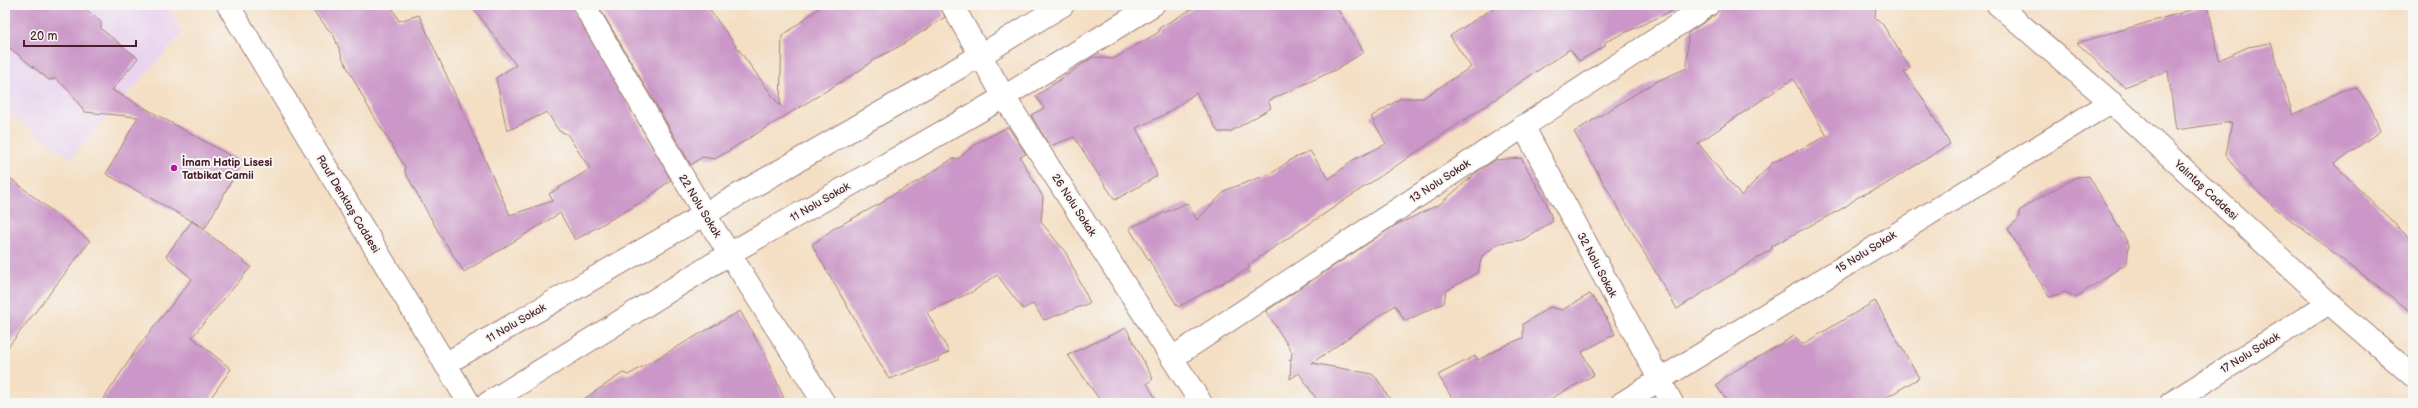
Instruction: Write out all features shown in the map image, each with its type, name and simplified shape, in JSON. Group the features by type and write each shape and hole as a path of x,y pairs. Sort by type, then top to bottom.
{"street":[{"name":"Rauf Denktaş Caddesi","path":"228,5 469,403"},
{"name":"22 Nolu Sokak","path":"584,5 705,215 824,403"},
{"name":"26 Nolu Sokak","path":"952,5 1004,97 1201,403"},
{"name":"11 Nolu Sokak","path":"445,364 981,55 1063,5"},
{"name":"11 Nolu Sokak","path":"488,403 729,254 1004,97 1153,5"},
{"name":"13 Nolu Sokak","path":"1172,358 1708,5"},
{"name":"Yalıntaş Caddesi","path":"1998,5 2111,102 2329,303 2413,376"},
{"name":"15 Nolu Sokak","path":"1622,403 2111,102"},
{"name":"32 Nolu Sokak","path":"1523,126 1658,380 1672,403"},
{"name":"17 Nolu Sokak","path":"2172,403 2329,303"}],"shaded area":[{"path":"5,5 166,5 183,33 70,158 5,110"}],"building":[{"path":"5,5 81,5 101,22 101,29 138,58 112,90 242,162 205,228 106,174 138,117 85,112 69,91 56,79 49,80 5,44"},
{"path":"308,5 391,5 399,21 419,15 510,215 553,201 549,194 590,169 567,134 559,131 547,112 507,131 496,78 516,65 471,5 572,5 671,180 643,201 575,240 560,213 464,272 439,233 405,172 405,167 366,103 343,59 334,36"},
{"path":"598,5 706,5 780,106 782,36 823,5 940,5 945,17 900,46 873,60 862,69 715,159 702,157 691,165"},
{"path":"1199,5 1335,5 1364,52 1335,70 1268,101 1271,108 1230,132 1218,132 1196,93 1164,115 1136,128 1149,153 1157,176 1115,200 1074,137 1050,146 1031,115 1044,108 1036,96 1093,57 1113,59 1159,32 1159,28"},
{"path":"1498,5 1685,5 1605,42 1605,46 1579,61 1570,49 1248,265 1250,268 1178,307 1129,228 1187,203 1197,220 1226,190 1272,173 1292,159 1310,151 1329,179 1353,160 1386,144 1371,117 1401,98 1423,98 1471,67 1450,36"},
{"path":"1720,5 1876,5 1875,17 1883,25 1910,68 1904,73 1920,94 1950,144 1881,187 1858,197 1845,207 1772,246 1772,249 1677,309 1574,132 1653,83 1687,68 1688,33 1715,15","holes":["1793,79 1827,136 1772,163 1741,196 1698,143"]},
{"path":"2208,5 2219,60 2248,47 2271,43 2293,115 2341,91 2356,87 2371,108 2380,131 2334,164 2413,242 2413,313 2275,208 2240,174 2226,155 2232,122 2176,130 2168,71 2124,87 2077,43"},
{"path":"1008,127 1026,154 1020,157 1043,197 1041,222 1066,253 1090,303 1044,320 1033,304 1023,309 997,275 972,292 927,312 949,352 938,358 940,360 889,379 812,245 833,229 885,201 885,199 920,180 952,159 959,158 977,143"},
{"path":"1521,158 1546,202 1553,221 1522,240 1499,243 1482,256 1478,272 1446,291 1444,303 1405,321 1395,305 1312,363 1372,374 1378,380 1392,403 1319,403 1299,373 1290,379 1291,362 1289,359 1291,360 1292,352 1266,311 1394,226 1440,204 1477,172 1495,160"},
{"path":"5,174 90,241 5,351"},
{"path":"2089,176 2129,245 2127,263 2076,297 2065,292 2049,297 2008,229 2019,218 2019,211 2032,202 2076,177"},
{"path":"192,221 251,267 192,337 231,369 207,403 101,403 138,347 192,279 166,256"},
{"path":"1590,294 1601,308 1615,334 1582,352 1594,375 1552,398 1546,403 1455,403 1438,375 1475,356 1478,360 1523,338 1523,324 1550,307 1562,310"},
{"path":"1875,301 1919,378 1877,403 1728,403 1716,385 1726,376 1794,336 1803,344"},
{"path":"740,311 764,353 786,403 578,403 623,373 628,375"},
{"path":"1126,328 1153,379 1147,383 1158,403 1102,403 1068,355"}],"place":[{"name":"İmam Hatip Lisesi Tatbikat Camii","path":"174,168"}]}
